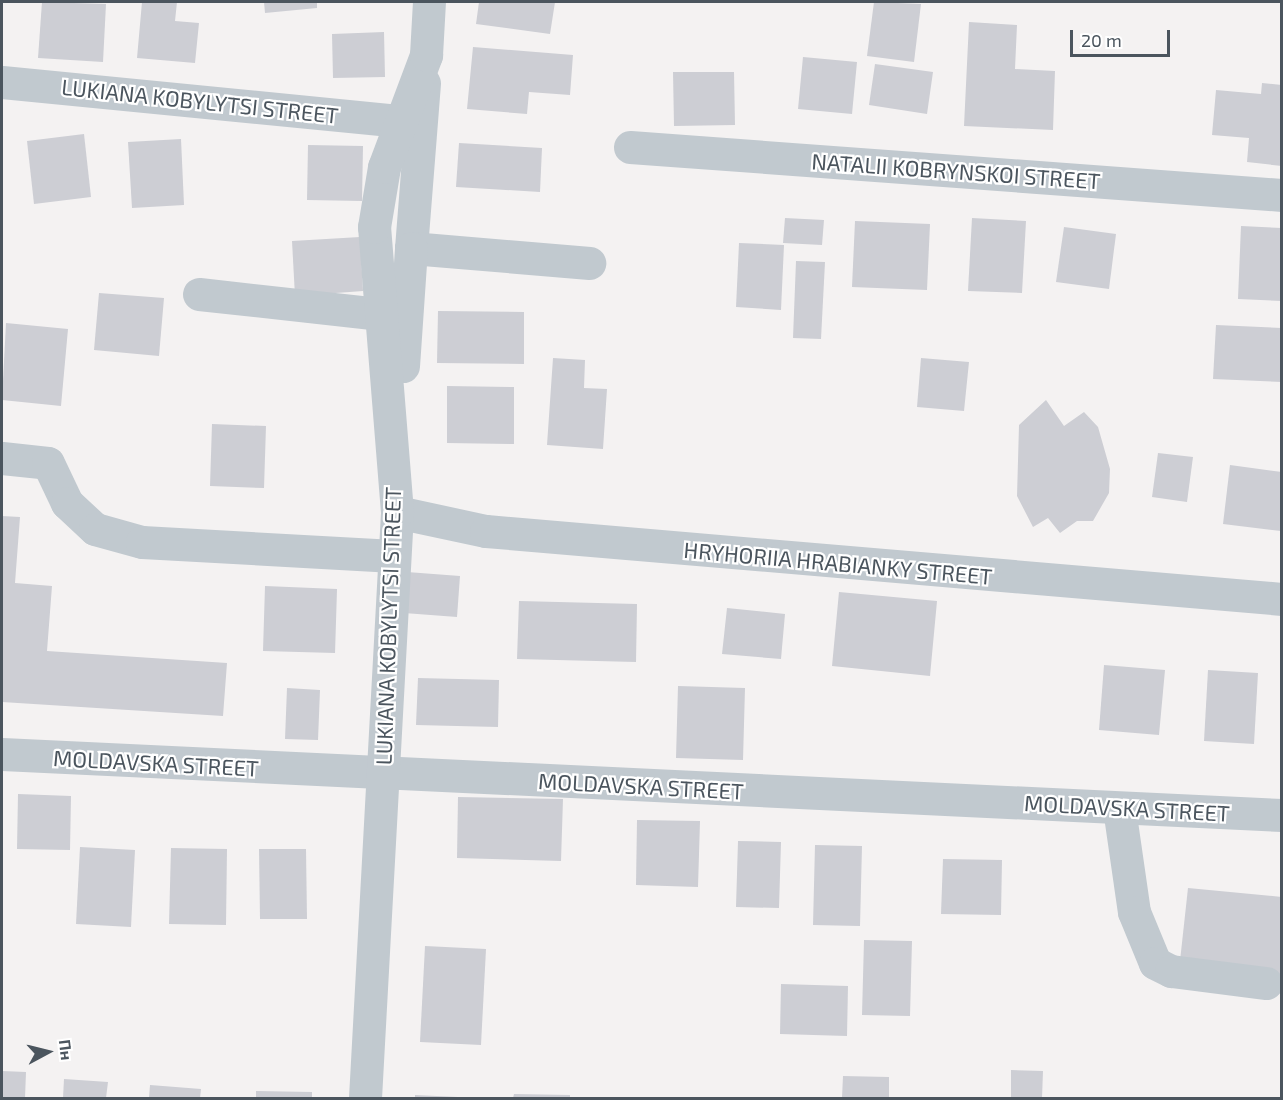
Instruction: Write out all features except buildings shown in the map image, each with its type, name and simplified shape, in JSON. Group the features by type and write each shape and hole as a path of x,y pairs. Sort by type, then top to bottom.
{"street":[{"name":"LUKIANA KOBYLYTSI STREET","path":"365,1098 397,512 374,227 398,121 426,55 429,2"},
{"path":"394,475 426,55"},
{"name":"LUKIANA KOBYLYTSI STREET","path":"2,82 398,121"},
{"name":"NATALII KOBRYNSKOI STREET","path":"630,147 1281,195"},
{"path":"411,248 589,263"},
{"path":"199,294 381,314"},
{"path":"2,458 48,463 67,503 94,529 142,542 394,556"},
{"name":"HRYHORIIA HRABIANKY STREET","path":"397,512 498,532 1281,599"},
{"name":"MOLDAVSKA STREET","path":"2,754 382,775 1281,815"},
{"path":"1119,808 1134,912 1155,963 1171,971 1266,982"}]}
